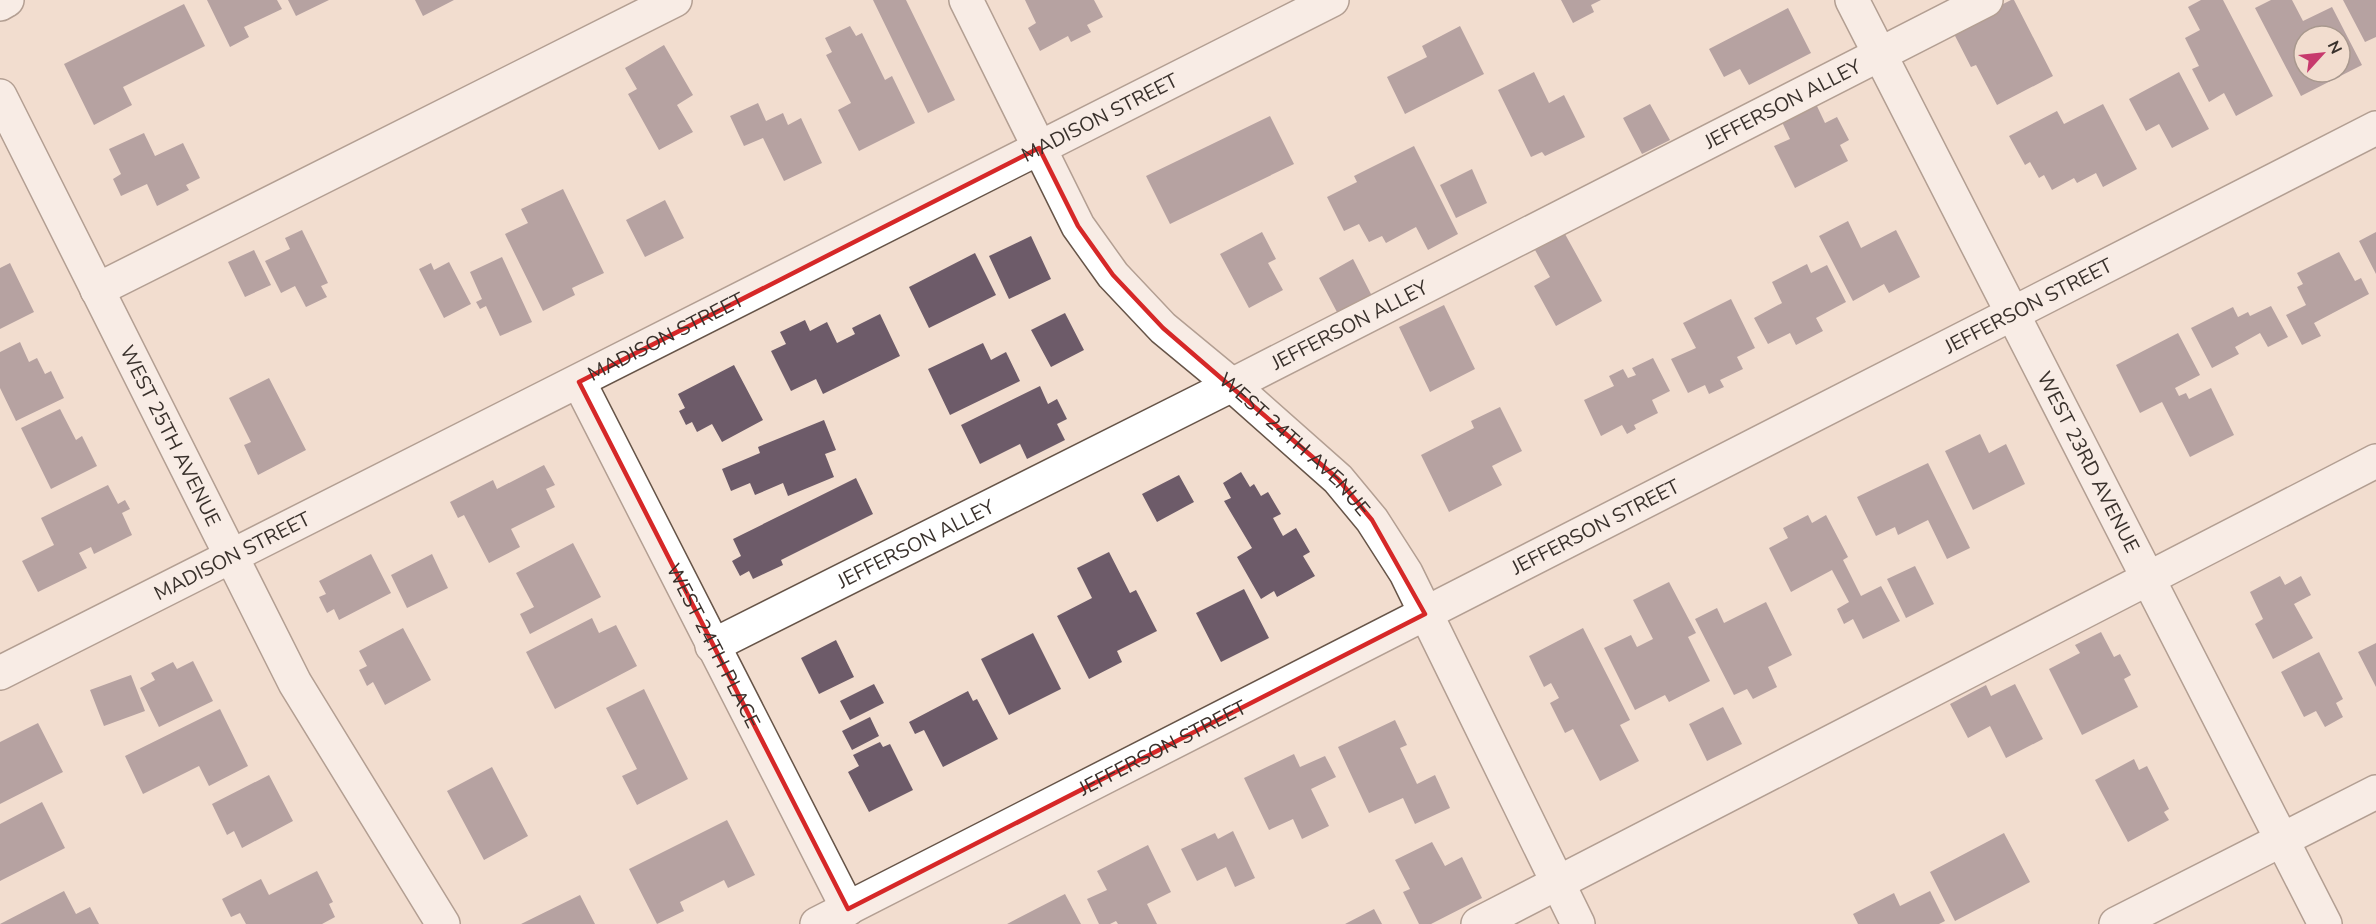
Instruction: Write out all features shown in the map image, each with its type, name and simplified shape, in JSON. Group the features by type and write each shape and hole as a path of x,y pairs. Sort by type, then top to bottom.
{"street":[{"path":"0,4 7,0"},
{"path":"97,290 675,0"},
{"name":"WEST 24TH AVENUE","path":"966,0 1078,226 1113,275 1163,328 1232,385 1338,479 1372,520 1406,573 1578,924"},
{"name":"MADISON STREET","path":"0,673 1332,0"},
{"name":"WEST 23RD AVENUE","path":"1852,0 2325,924"},
{"name":"JEFFERSON ALLEY","path":"712,645 1232,385 1986,0"},
{"name":"WEST 25TH AVENUE","path":"0,96 295,682 443,924"},
{"name":"JEFFERSON STREET","path":"817,924 2376,128"},
{"name":"WEST 24TH PLACE","path":"579,382 848,909"},
{"path":"1478,924 2147,577 2376,461"},
{"path":"2116,924 2376,792"}],"highlighted area":[{"path":"1039,148 1078,226 1113,275 1163,328 1338,479 1372,520 1425,614 848,909 579,382"}],"building":[{"path":"207,0 277,0 282,9 244,27 249,37 230,47"},
{"path":"288,0 329,0 296,16"},
{"path":"415,0 454,0 423,16"},
{"path":"873,0 906,0 955,100 928,113"},
{"path":"1025,0 1094,0 1103,17 1087,25 1091,32 1071,42 1068,36 1040,51 1028,28 1036,23"},
{"path":"1561,0 1601,0 1591,5 1594,12 1573,23"},
{"path":"2014,0 2053,76 1997,105 1976,65 1971,67 1952,30"},
{"path":"2201,0 2223,0 2273,96 2236,116 2224,93 2209,102 2192,69 2199,66 2185,38 2200,30 2188,7"},
{"path":"2271,0 2292,0 2303,21 2332,7 2341,24 2292,24 2292,79 2255,8"},
{"path":"2343,0 2376,0 2376,37 2365,42"},
{"path":"184,4 205,46 123,87 132,105 94,125 64,64"},
{"path":"1788,8 1811,53 1749,85 1740,69 1724,77 1709,49"},
{"path":"850,26 856,36 862,33 885,80 892,76 915,123 859,151 838,110 851,103 826,55 832,52 825,38"},
{"path":"1460,26 1484,74 1405,114 1387,77 1427,57 1422,46"},
{"path":"664,45 693,95 677,105 693,132 659,150 628,94 637,89 625,68"},
{"path":"2352,46 2362,65 2352,70"},
{"path":"1534,72 1549,103 1564,95 1585,137 1545,156 1542,152 1531,157 1498,90"},
{"path":"2179,72 2209,129 2172,148 2159,124 2146,131 2129,99"},
{"path":"2295,84 2325,84 2301,96"},
{"path":"758,103 766,121 783,113 788,125 801,118 822,163 784,181 763,138 744,146 730,116"},
{"path":"1650,104 1670,140 1642,154 1623,118"},
{"path":"1816,104 1825,123 1837,117 1849,140 1840,145 1848,161 1795,188 1774,146 1790,139 1782,122"},
{"path":"2103,104 2137,169 2103,187 2096,173 2077,183 2074,178 2052,190 2044,175 2039,178 2030,162 2025,165 2009,136 2057,111 2064,124"},
{"path":"1270,116 1294,164 1170,224 1146,176"},
{"path":"144,133 155,156 183,143 200,178 186,185 189,190 157,206 147,184 121,196 113,179 121,174 109,149"},
{"path":"1414,146 1458,234 1428,250 1416,227 1386,243 1382,236 1369,242 1359,224 1344,231 1327,197 1357,182 1354,176"},
{"path":"1472,169 1487,203 1456,218 1440,185"},
{"path":"563,189 604,273 572,288 575,295 543,311 505,234 528,223 521,209"},
{"path":"665,200 684,238 645,257 626,220"},
{"path":"1848,221 1861,248 1896,230 1920,277 1889,293 1884,284 1853,301 1819,236"},
{"path":"302,230 328,283 321,286 327,297 306,307 295,286 281,293 265,261 290,249 285,238"},
{"path":"1262,232 1276,259 1268,263 1283,290 1249,308 1220,254"},
{"path":"2376,232 2376,274 2359,241"},
{"path":"1565,234 1602,301 1556,326 1534,286 1550,277 1535,250"},
{"path":"1031,236 1051,279 1009,299 989,256"},
{"path":"254,250 271,285 245,297 228,262"},
{"path":"2339,252 2355,281 2361,278 2369,294 2314,323 2321,336 2302,345 2286,315 2306,305 2297,287 2303,284 2297,273"},
{"path":"975,253 996,295 929,328 909,287"},
{"path":"502,257 532,322 500,336 486,306 480,309 476,302 482,299 470,272"},
{"path":"1353,259 1372,296 1338,314 1319,278"},
{"path":"449,262 471,304 444,318 419,269 431,263 434,270"},
{"path":"10,263 34,312 0,329 0,268"},
{"path":"1807,264 1811,273 1827,265 1846,302 1816,318 1823,331 1796,345 1790,333 1768,344 1754,318 1782,303 1772,282"},
{"path":"1731,299 1755,348 1737,357 1743,369 1720,380 1724,387 1709,394 1705,385 1688,393 1671,359 1696,348 1683,323"},
{"path":"1444,305 1475,369 1430,392 1399,327"},
{"path":"2271,306 2288,337 2268,347 2260,333 2235,347 2239,354 2212,368 2191,328 2233,307 2238,317 2248,312 2250,316"},
{"path":"1065,313 1084,350 1051,367 1031,330"},
{"path":"880,314 900,356 823,394 816,379 791,391 771,351 786,344 780,332 805,320 810,331 827,322 837,343 855,334 852,328"},
{"path":"2178,333 2200,375 2175,388 2179,396 2186,393 2189,399 2211,388 2234,435 2190,457 2162,402 2140,413 2116,365"},
{"path":"20,342 29,362 37,358 45,374 51,371 64,398 16,421 0,388 0,352"},
{"path":"983,343 991,360 1006,352 1020,381 950,415 928,369"},
{"path":"1653,358 1670,391 1652,400 1658,413 1634,425 1636,429 1627,434 1622,425 1601,436 1584,400 1614,386 1609,376 1623,369 1628,378 1636,375 1632,368"},
{"path":"734,365 763,420 722,442 712,424 697,432 692,422 686,425 679,411 685,408 678,394"},
{"path":"269,378 306,450 258,475 244,445 251,442 229,398"},
{"path":"1040,386 1048,404 1057,399 1067,419 1057,424 1065,440 1027,459 1020,444 980,464 961,425"},
{"path":"1500,407 1522,451 1492,466 1502,485 1449,512 1421,455 1474,428 1471,421"},
{"path":"60,409 76,440 82,436 97,466 51,489 21,428"},
{"path":"824,420 836,450 825,454 834,477 788,496 783,483 755,495 750,483 731,491 722,469 760,453 758,447"},
{"path":"1980,434 1989,453 2006,444 2025,484 1973,510 1945,451"},
{"path":"1928,463 1970,548 1947,559 1928,520 1898,535 1895,527 1876,536 1857,497"},
{"path":"544,465 555,485 546,489 555,507 511,529 520,547 489,563 464,515 458,518 450,502 493,480 497,489"},
{"path":"1241,472 1250,487 1254,484 1261,496 1268,492 1281,514 1273,518 1283,536 1296,528 1310,552 1303,556 1315,576 1277,597 1274,591 1261,599 1237,557 1252,548 1224,501 1231,498 1223,483"},
{"path":"1179,475 1194,502 1157,522 1142,494"},
{"path":"856,478 873,514 781,560 783,565 753,579 749,571 740,576 732,561 741,556 733,539"},
{"path":"108,485 118,504 125,500 130,509 122,513 132,535 94,554 91,547 79,553 87,568 38,592 22,561 54,545 41,518"},
{"path":"1808,515 1812,523 1826,515 1848,557 1843,560 1861,596 1881,586 1900,621 1863,639 1853,619 1844,624 1837,609 1849,602 1832,570 1791,592 1769,548 1788,538 1783,528"},
{"path":"573,543 601,597 530,634 520,614 534,607 516,573"},
{"path":"1109,552 1130,593 1136,590 1157,631 1117,651 1122,662 1089,679 1057,616 1092,598 1077,568"},
{"path":"371,554 391,593 339,620 334,609 327,613 319,597 326,594 319,581"},
{"path":"432,554 448,588 407,608 391,575"},
{"path":"1915,566 1934,604 1906,618 1887,579"},
{"path":"2280,576 2285,585 2301,576 2311,595 2294,604 2313,638 2273,659 2255,624 2263,619 2250,592"},
{"path":"1669,582 1696,633 1688,637 1710,681 1669,702 1665,695 1635,710 1604,648 1631,635 1637,647 1653,639 1633,600"},
{"path":"1244,589 1269,638 1221,662 1196,613"},
{"path":"1766,602 1792,655 1768,667 1777,687 1753,699 1747,689 1734,695 1695,619 1717,608 1724,623"},
{"path":"592,618 599,633 616,625 637,666 555,709 526,652"},
{"path":"403,628 431,680 385,705 373,682 367,686 359,670 367,666 359,651"},
{"path":"1583,628 1630,720 1620,725 1639,761 1600,781 1573,729 1565,733 1550,703 1559,698 1551,683 1544,687 1529,656"},
{"path":"2101,632 2114,657 2120,654 2131,675 2124,679 2138,707 2082,735 2049,669 2080,653 2075,645"},
{"path":"1033,633 1061,689 1009,715 981,659"},
{"path":"836,640 854,677 819,694 801,658"},
{"path":"2376,643 2376,687 2358,652"},
{"path":"2319,652 2343,699 2336,703 2343,717 2325,727 2316,711 2304,717 2281,672"},
{"path":"193,661 213,701 159,727 140,688 155,680 151,673 173,662 177,669"},
{"path":"131,675 145,711 104,726 90,690"},
{"path":"874,684 884,703 850,720 840,701"},
{"path":"2015,684 2043,739 2006,758 1990,726 1968,738 1950,704 1986,685 1991,696"},
{"path":"644,689 688,779 637,805 622,776 637,769 606,708"},
{"path":"968,691 973,701 977,699 998,739 943,767 924,730 915,734 909,722"},
{"path":"1723,707 1742,744 1707,761 1689,724"},
{"path":"220,709 248,766 209,786 199,766 143,794 125,756"},
{"path":"870,717 879,736 852,750 842,731"},
{"path":"1395,720 1407,745 1400,748 1417,784 1435,775 1450,808 1415,824 1403,798 1369,813 1338,747"},
{"path":"38,723 63,772 0,804 0,742"},
{"path":"880,742 883,747 890,744 913,790 869,812 848,772 859,766 853,755"},
{"path":"1294,754 1300,767 1325,756 1336,777 1311,789 1329,826 1302,839 1293,819 1269,830 1244,778"},
{"path":"2134,759 2139,770 2147,766 2169,809 2164,812 2169,820 2128,842 2095,780"},
{"path":"492,767 528,836 484,860 447,791"},
{"path":"269,775 293,821 242,848 234,831 227,835 212,804"},
{"path":"42,802 65,848 0,881 0,824"},
{"path":"727,820 755,875 728,888 724,880 680,902 684,911 657,924 629,869"},
{"path":"1233,831 1255,878 1235,887 1226,867 1197,881 1181,849 1215,833 1218,839"},
{"path":"2004,833 2030,882 1955,921 1930,872"},
{"path":"1432,842 1445,866 1462,857 1482,898 1431,924 1419,924 1403,892 1410,889 1395,860"},
{"path":"1148,845 1171,892 1147,904 1157,924 1118,924 1116,921 1110,924 1099,924 1087,899 1107,890 1097,871"},
{"path":"317,871 333,902 329,904 335,917 322,924 246,924 240,913 231,917 222,899 261,879 269,895"},
{"path":"64,891 76,914 90,907 99,924 0,924"},
{"path":"1930,891 1945,921 1939,924 1858,924 1853,914 1894,893 1900,906"},
{"path":"1065,894 1081,924 1007,924"},
{"path":"580,895 595,924 521,924"},
{"path":"1374,909 1382,924 1345,924"}]}
